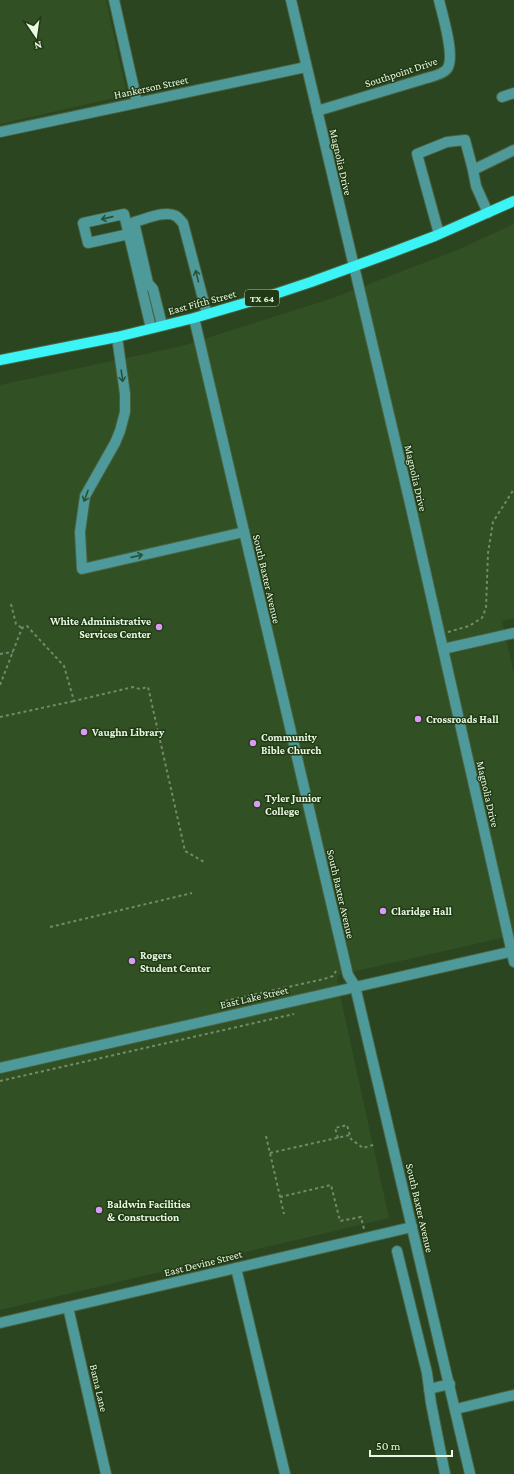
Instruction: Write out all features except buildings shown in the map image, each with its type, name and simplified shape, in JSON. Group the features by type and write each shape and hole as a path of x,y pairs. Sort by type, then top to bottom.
{"main road":[{"name":"East Fifth Street","path":"0,360 117,337 194,318 268,296 354,267 439,234 514,201"}],"street":[{"path":"114,0 137,102"},
{"name":"Magnolia Drive","path":"291,0 443,649 513,951 514,962"},
{"name":"Southpoint Drive","path":"317,111 440,74 447,68 450,58 449,42 439,0"},
{"name":"Hankerson Street","path":"0,132 306,67"},
{"path":"502,97 514,93"},
{"path":"439,234 417,154 447,142 465,140 476,186 488,213"},
{"path":"473,170 514,150"},
{"path":"162,325 152,289 148,283 134,222 168,214 177,217 183,224 207,314"},
{"path":"129,234 151,328"},
{"name":"South Baxter Avenue","path":"194,318 348,975 355,986 456,1409 470,1474"},
{"path":"117,337 125,394 125,412 120,431 85,496 80,532 82,569 244,532"},
{"path":"443,649 514,633"},
{"name":"East Lake Street","path":"0,1068 513,951"},
{"name":"East Devine Street","path":"0,1323 412,1227"},
{"path":"397,1251 424,1360 445,1474"},
{"path":"236,1268 285,1474"},
{"name":"Bama Lane","path":"68,1307 106,1474"},
{"path":"429,1389 450,1384"},
{"path":"456,1409 514,1395"}],"path":[{"path":"439,634 469,626 482,618 486,608 488,553 493,522 514,490"},
{"path":"11,604 16,624 22,628 27,626 64,666 74,701"},
{"path":"0,685 22,628"},
{"path":"0,654 13,652"},
{"path":"0,717 133,687 140,689 148,687 185,851 204,862"},
{"path":"50,927 192,893"},
{"path":"225,1001 324,979 333,976 336,970"},
{"path":"0,1082 294,1014"},
{"path":"338,1138 335,1128 348,1125 351,1139 363,1148 376,1144"},
{"path":"270,1154 350,1135"},
{"path":"266,1136 284,1214"},
{"path":"280,1197 331,1185 340,1221 361,1217 366,1237"}],"shaded area":[{"path":"0,0 106,0 127,95 0,124"},
{"name":"Tyler Junior College","path":"514,224 514,618 502,621 514,673 514,935 339,975 337,981 389,1218 0,1310 0,385 182,346 333,298 457,250"}],"place":[{"name":"White Administrative Services Center","path":"159,627"},
{"name":"Crossroads Hall","path":"418,719"},
{"name":"Vaughn Library","path":"84,732"},
{"name":"Community Bible Church","path":"253,743"},
{"name":"Tyler Junior College","path":"257,804"},
{"name":"Claridge Hall","path":"383,911"},
{"name":"Rogers Student Center","path":"132,961"},
{"name":"Baldwin Facilities & Construction","path":"99,1210"}]}
